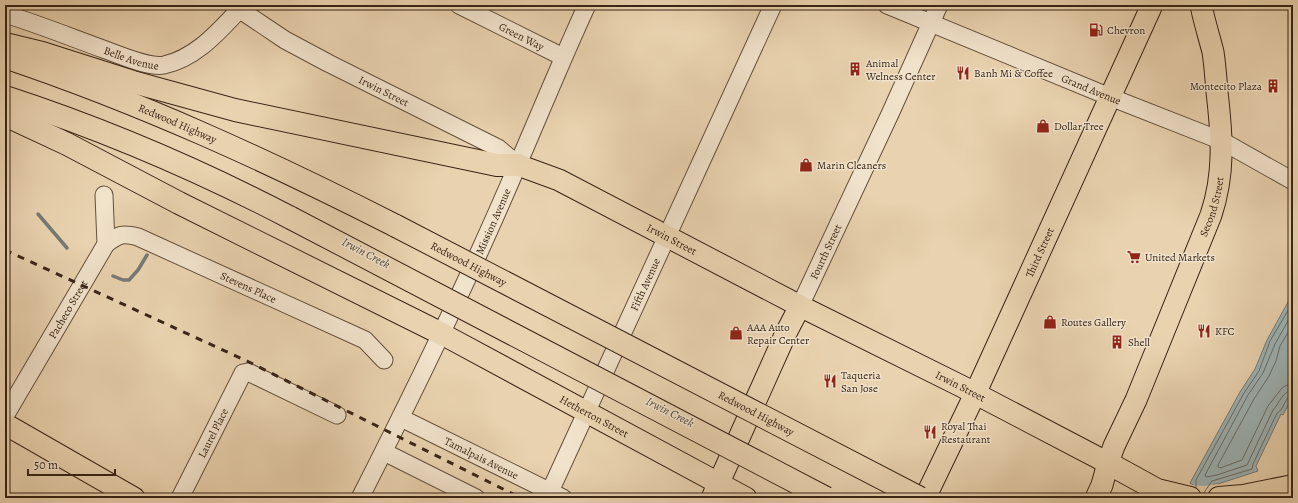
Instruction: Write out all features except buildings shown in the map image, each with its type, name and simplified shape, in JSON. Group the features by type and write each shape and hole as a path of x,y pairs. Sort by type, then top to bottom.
{"highway":[{"path":"5,44 42,53 154,88 260,116 497,165 518,165"},
{"name":"Redwood Highway","path":"5,57 93,88 186,126 280,168 396,226 920,498"},
{"path":"5,96 74,121 168,159 227,186 826,498"},
{"path":"5,115 67,144 179,203 442,334"},
{"path":"1108,463 1152,487 1185,497"},
{"path":"1219,498 1243,496 1293,486"}],"main road":[{"name":"Third Street","path":"925,498 975,394 1152,5"},
{"name":"Second Street","path":"1096,498 1102,485 1114,446 1136,400 1217,197 1221,173 1222,141 1213,54 1201,5"},
{"name":"Irwin Street","path":"518,165 559,180 800,306 1108,463"},
{"name":"Fourth Street","path":"715,491 786,333 800,306"},
{"name":"Hetherton Street","path":"442,334 586,413 715,491 746,498"},
{"path":"5,424 134,498"},
{"name":"Second Street","path":"1081,498 1091,480 1108,463"}],"street":[{"name":"Green Way","path":"459,5 563,57"},
{"name":"Mission Avenue","path":"360,498 442,334 518,165 563,57 587,5"},
{"name":"Fifth Avenue","path":"553,496 586,413 773,5"},
{"name":"Grand Avenue","path":"887,5 1110,97 1222,141 1293,181"},
{"name":"Fourth Street","path":"800,306 890,114 939,5"},
{"name":"Belle Avenue","path":"5,14 122,56 154,65 163,65 186,56 215,36 238,7"},
{"name":"Irwin Street","path":"238,7 285,40 498,148 518,165"},
{"path":"104,195 106,244"},
{"name":"Stevens Place","path":"106,244 118,235 127,234 138,237 365,340 384,360"},
{"name":"Pacheco Street","path":"5,416 106,244"},
{"name":"Laurel Place","path":"180,498 243,373 248,372 337,415"},
{"name":"Tamalpais Avenue","path":"401,418 553,496"},
{"path":"384,452 476,498"}],"water":[{"path":"1293,293 1293,396 1283,415 1281,414 1256,466 1258,471 1214,484 1207,496 1191,491 1193,485 1190,483 1240,392 1255,369 1267,340"}],"pier":[{"path":"1218,484 1215,486 1208,498 1185,498 1191,485 1205,486"}],"waterway":[{"name":"Irwin Creek","path":"38,214 67,248"},
{"name":"Irwin Creek","path":"113,276 123,280 129,280 138,270 147,255"}],"railway":[{"path":"5,250 249,362 521,498"}],"place":[{"name":"Chevron","path":"1096,30"},
{"name":"Animal Welness Center","path":"855,69"},
{"name":"Banh Mi & Coffee","path":"963,73"},
{"name":"Montecito Plaza","path":"1273,86"},
{"name":"Dollar Tree","path":"1043,126"},
{"name":"Marin Cleaners","path":"806,165"},
{"name":"United Markets","path":"1134,257"},
{"name":"Routes Gallery","path":"1050,322"},
{"name":"KFC","path":"1204,331"},
{"name":"AAA Auto Repair Center","path":"736,333"},
{"name":"Shell","path":"1117,342"},
{"name":"Taqueria San Jose","path":"830,381"},
{"name":"Royal Thai Restaurant","path":"930,432"}]}
